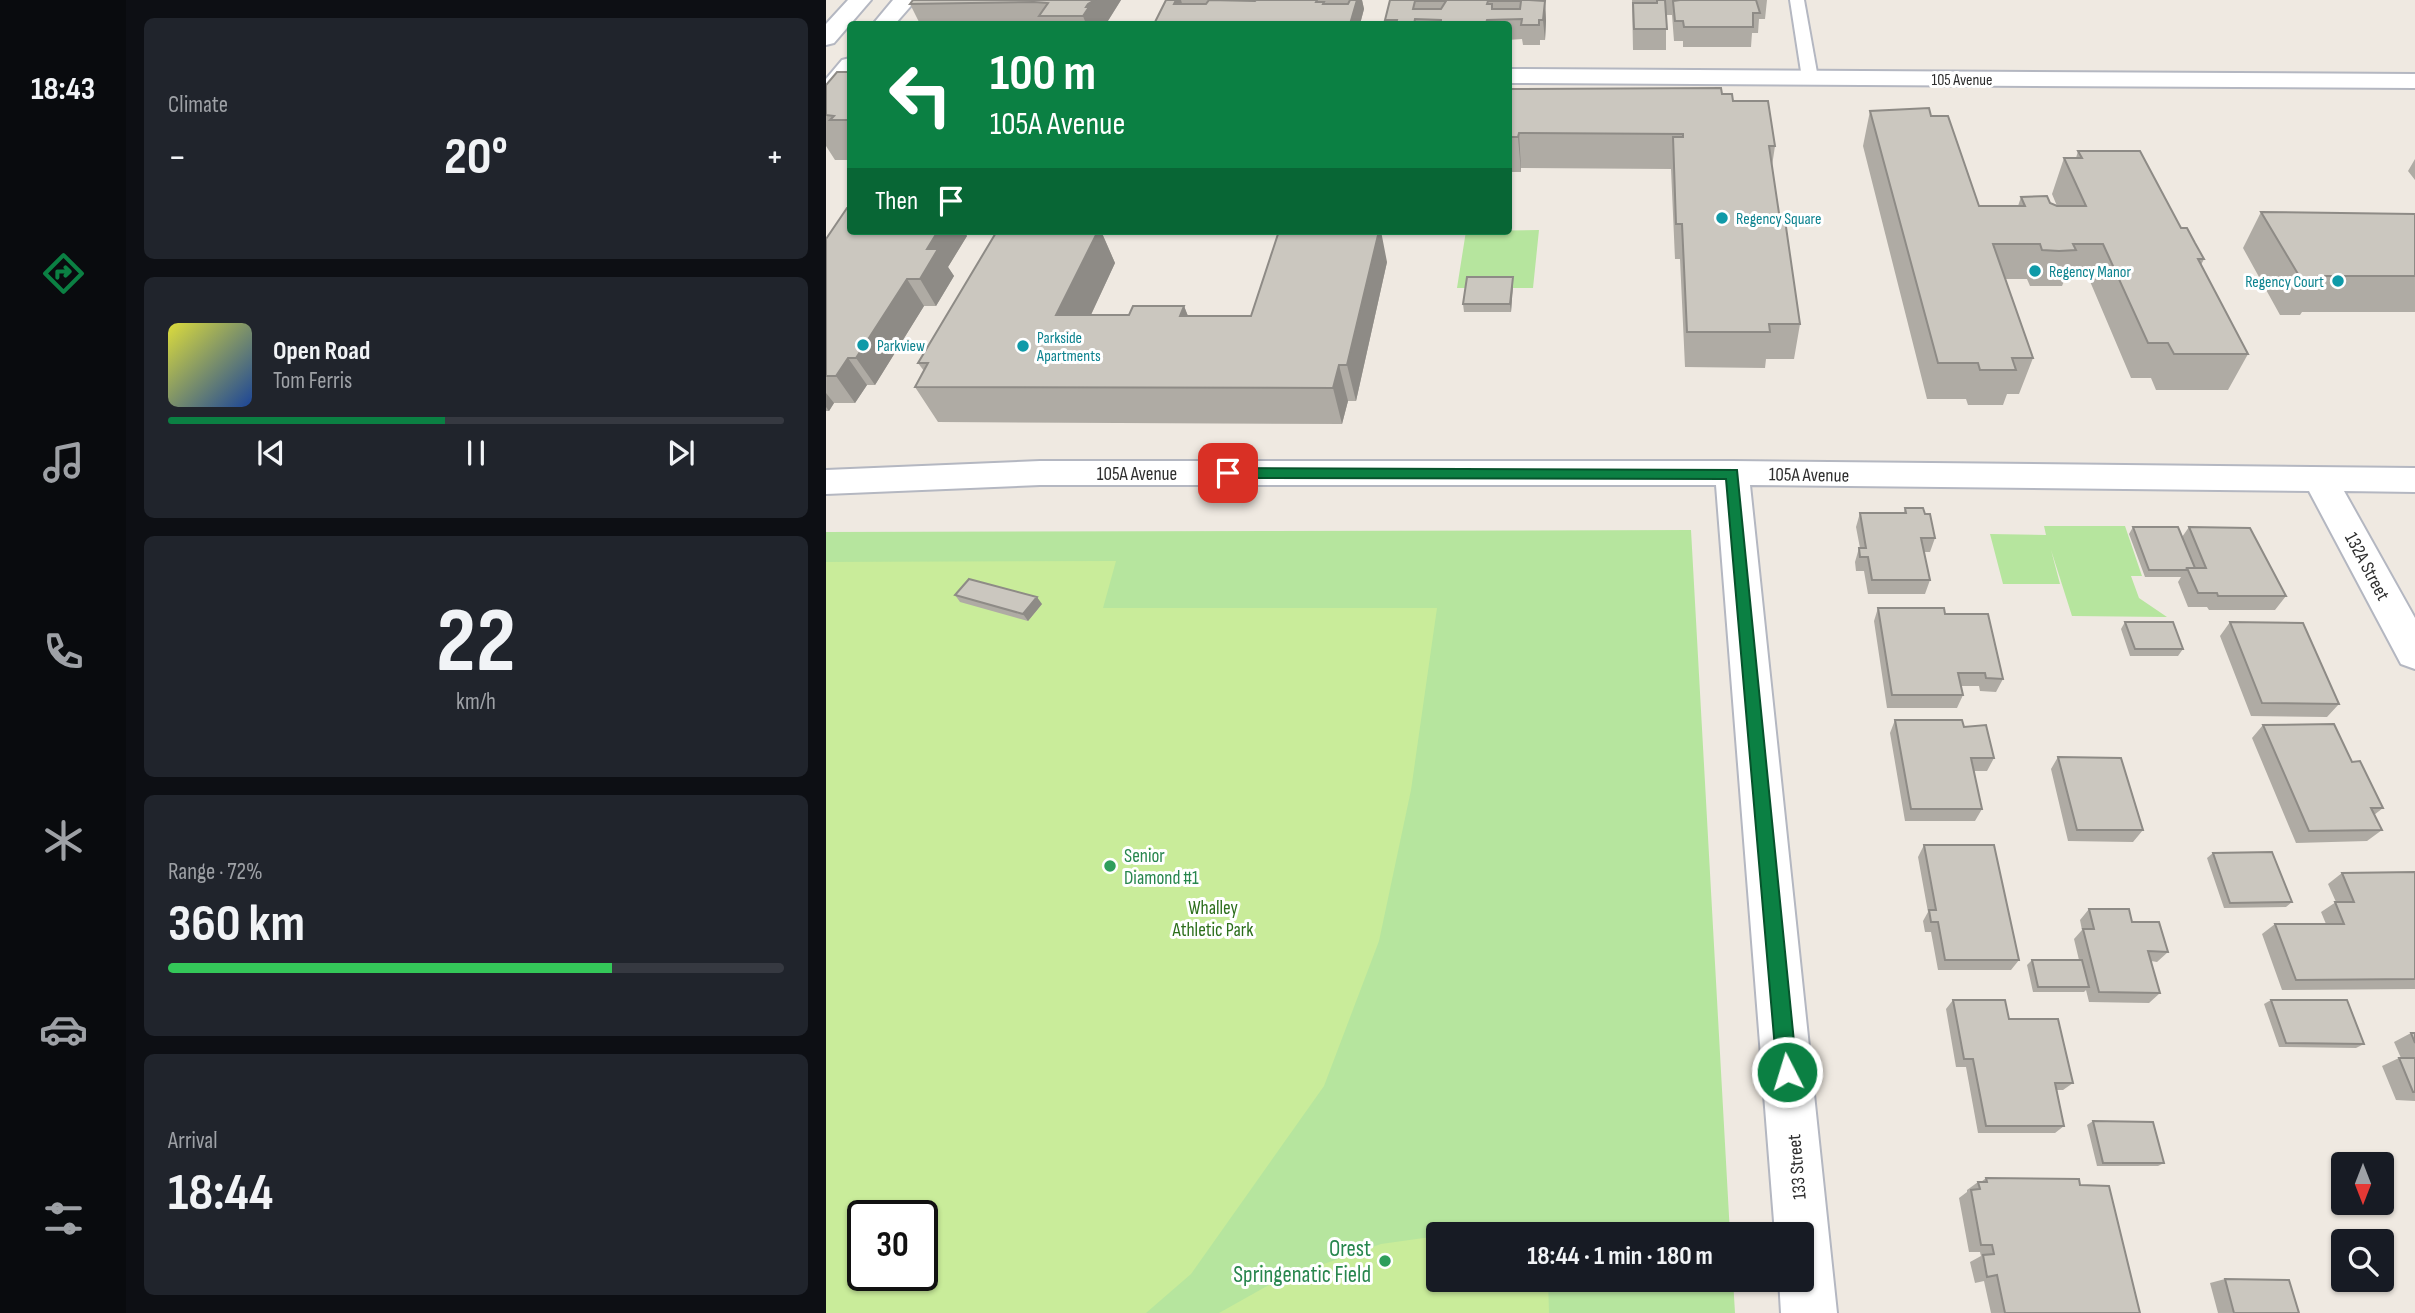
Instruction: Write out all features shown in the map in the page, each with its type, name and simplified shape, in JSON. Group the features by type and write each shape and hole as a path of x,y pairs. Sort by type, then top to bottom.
{"street":[{"path":"826,38 860,0"},
{"path":"887,21 905,0"},
{"path":"826,56 847,56"},
{"path":"826,94 847,69"},
{"name":"105 Avenue","path":"1512,76 2415,81"},
{"name":"105A Avenue","path":"826,482 1040,473 1732,474 2415,480"},
{"name":"133 Street","path":"1732,474 1801,1222"},
{"name":"132A Street","path":"2320,479 2415,653"},
{"path":"1807,1292 1809,1313"}],"lane":[{"path":"1797,0 1810,78"}],"green space":[{"path":"1512,230 1539,230 1533,288 1457,288 1465,235 1512,235"},
{"path":"2044,526 2125,526 2142,576 2131,576 2139,598 2167,617 2072,616 2051,550 2060,584 2003,584 1990,534 2046,535"},
{"name":"Whalley Athletic Park","path":"1691,530 1729,1222 1426,1222 1426,1292 1734,1292 1735,1313 826,1313 826,532"},
{"name":"Senior Diamond #1","path":"1116,561 1103,608 1437,608 1411,790 1379,941 1324,1086 1191,1274 1146,1313 826,1313 826,562"},
{"name":"Orest Springenatic Field","path":"1426,1238 1426,1292 1548,1292 1549,1313 1219,1313 1278,1280 1381,1244"}],"building":[{"path":"913,0 1095,0 1088,4 1083,16 1039,16 1048,3 910,4"},
{"path":"1166,0 1176,0 1174,4 1206,4 1209,0 1317,0 1316,2 1324,2 1323,4 1348,4 1350,0 1357,0 1351,21 1156,21"},
{"path":"1390,0 1545,1 1543,20 1539,20 1539,25 1521,25 1522,19 1385,20","holes":["1415,1 1446,1 1441,9 1413,9","1488,1 1521,1 1520,9 1492,9 1492,4 1487,4"]},
{"path":"1657,0 1665,0 1667,29 1634,29 1633,3 1657,3"},
{"path":"1756,0 1760,13 1753,13 1753,27 1684,27 1683,21 1675,21 1673,1"},
{"path":"837,72 847,72 847,120 830,120 834,116 826,115 826,85"},
{"name":"Regency Square","path":"1721,88 1722,94 1732,94 1733,101 1768,101 1775,146 1769,146 1780,220 1785,220 1800,324 1769,324 1770,332 1687,332 1682,224 1676,224 1673,137 1683,137 1683,134 1519,133 1518,137 1512,137 1512,89"},
{"path":"1929,108 1931,116 1948,116 1979,206 2025,206 2021,197 2047,196 2050,203 2057,206 2086,206 2064,158 2082,158 2078,151 2140,151 2181,228 2187,228 2204,259 2198,259 2248,354 2174,354 2168,343 2148,343 2103,244 2073,244 2076,250 2059,251 2042,250 2040,244 1993,244 2033,358 2012,358 2016,370 1980,370 1978,363 1938,363 1870,111"},
{"path":"847,208 847,235 936,235 927,249 938,249 920,279 907,279 856,358 848,358 836,376 826,376 826,239"},
{"path":"2261,212 2415,214 2415,276 2319,276 2321,279 2301,279"},
{"name":"Parkside Apartments","path":"995,235 1096,235 1056,315 1129,315 1133,306 1184,306 1180,316 1251,316 1278,235 1378,235 1347,365 1339,365 1333,388 915,387 928,363 918,363"},
{"path":"1467,277 1513,277 1510,304 1463,304"},
{"path":"1905,508 1923,508 1925,514 1930,514 1935,538 1921,538 1930,580 1872,580 1868,557 1860,557 1859,548 1866,548 1860,513 1906,513"},
{"path":"2133,527 2178,527 2195,568 2149,570"},
{"path":"2189,527 2250,528 2286,596 2218,596 2217,593 2198,593 2187,568 2206,568"},
{"path":"969,579 1037,597 1023,614 955,595"},
{"path":"1878,608 1944,608 1945,614 1988,614 2003,679 1986,678 1985,673 1958,673 1963,695 1892,695"},
{"path":"2125,622 2173,622 2183,649 2135,649"},
{"path":"2230,622 2303,623 2339,704 2262,703"},
{"path":"1895,720 1962,720 1964,727 1986,725 1994,758 1971,758 1982,809 1911,809"},
{"path":"2334,724 2352,762 2360,761 2383,808 2371,808 2382,830 2309,831 2263,725"},
{"path":"2058,757 2121,758 2143,830 2077,830"},
{"path":"1924,845 1994,845 2019,960 1945,960 1938,922 1931,922 1929,910 1936,910"},
{"path":"2272,852 2292,902 2230,903 2213,853"},
{"path":"2415,872 2415,979 2296,980 2275,924 2344,924 2335,902 2354,902 2342,873"},
{"path":"2089,909 2129,909 2132,922 2159,922 2168,952 2148,951 2160,993 2099,992 2083,929 2094,929"},
{"path":"2032,960 2082,960 2089,987 2038,987"},
{"path":"1953,1000 2005,1000 2009,1019 2058,1019 2073,1083 2055,1083 2064,1126 1986,1126 1973,1059 1964,1059"},
{"path":"2271,1000 2347,1000 2364,1044 2286,1043"},
{"path":"2399,1058 2415,1058 2415,1092 2413,1092"},
{"path":"2093,1121 2153,1122 2164,1163 2103,1163"},
{"path":"1986,1178 2079,1179 2080,1185 2109,1186 2140,1313 2005,1313 1997,1275 1987,1277 1983,1255 1994,1254 1992,1245 1981,1245 1971,1190 1980,1189 1978,1182 1987,1182"},
{"path":"2225,1279 2289,1280 2299,1313 2234,1313"}],"place":[{"name":"Regency Square","path":"1722,218"},
{"name":"Regency Manor","path":"2035,271"},
{"name":"Regency Court","path":"2338,281"},
{"name":"Parkview","path":"863,345"},
{"name":"Parkside Apartments","path":"1023,346"},
{"name":"Senior Diamond #1","path":"1110,866"},
{"name":"Orest Springenatic Field","path":"1385,1261"}],"route":[{"path":"1228,473 1732,474 1787,1072"}]}
